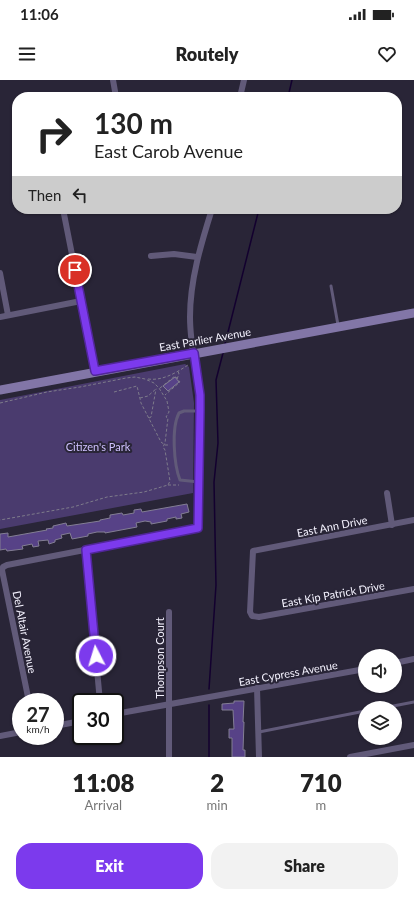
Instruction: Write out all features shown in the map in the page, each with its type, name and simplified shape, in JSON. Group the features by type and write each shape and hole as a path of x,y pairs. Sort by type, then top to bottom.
{"street":[{"path":"113,80 115,92"},
{"path":"241,92 244,80"},
{"path":"64,214 95,371"},
{"path":"99,693 86,550 198,528 200,395 190,317 197,257 210,214"},
{"path":"151,256 174,254 197,257"},
{"path":"0,273 8,315"},
{"path":"0,317 81,301"},
{"name":"East Parlier Avenue","path":"0,390 95,371 414,313"},
{"path":"387,493 392,525"},
{"name":"East Ann Drive","path":"255,617 252,616 250,612 253,551 414,520"},
{"name":"Del Altair Avenue","path":"27,693 4,592 3,567 86,550"},
{"name":"East Kip Patrick Drive","path":"255,617 259,618 414,589"},
{"name":"Thompson Court","path":"169,612 169,757"},
{"path":"402,662 414,660"},
{"name":"East Cypress Avenue","path":"124,712 358,669"},
{"path":"257,688 259,757"},
{"path":"0,736 12,734"},
{"path":"350,757 414,745"}],"lane":[{"path":"331,286 338,327"},
{"path":"199,482 180,480 176,463 174,436 179,413 184,411 200,411"},
{"path":"402,704 414,702"},
{"path":"259,732 358,712"}],"path":[{"path":"0,403 46,392 126,378 135,377 158,379 178,371 188,364"},
{"path":"164,395 180,382 177,379 179,377 178,371"},
{"path":"139,398 148,396 175,376 177,379"},
{"path":"145,379 159,388 164,395 169,412 167,413 166,417 168,418 164,445"},
{"path":"114,392 137,386 139,398 164,445 170,481 173,485"},
{"path":"149,418 151,417 156,389"},
{"path":"0,520 73,507 107,497 149,491 168,485 170,481"}],"green space":[{"name":"Citizen's Park","path":"185,364 189,367 194,403 193,493 0,529 0,400"}],"building":[{"path":"175,377 179,382 168,391 163,386"},
{"path":"187,504 189,512 181,514 182,518 176,519 176,517 167,519 167,521 151,524 151,522 145,521 136,523 137,527 105,533 97,532 88,534 88,536 72,539 70,533 61,535 62,538 49,544 48,540 38,541 39,546 33,547 32,544 22,546 23,549 7,551 6,549 0,550 0,534 8,533 8,537 47,530 46,529 53,528 53,526 66,523 67,526 100,521 110,518 110,515 134,513 134,510 141,509 142,512"},
{"path":"234,701 244,701 243,750 245,750 245,757 232,757 232,738 229,738 229,729 234,729 233,710 222,710 222,704 234,703"}],"waterway":[{"path":"289,92 292,80"},
{"path":"225,344 258,214"},
{"path":"209,689 216,585 214,482 218,443 216,380 223,353"},
{"path":"209,705 209,757"}],"route":[{"path":"75,270 95,371 194,353 200,395 198,528 86,550 96,656"}]}
